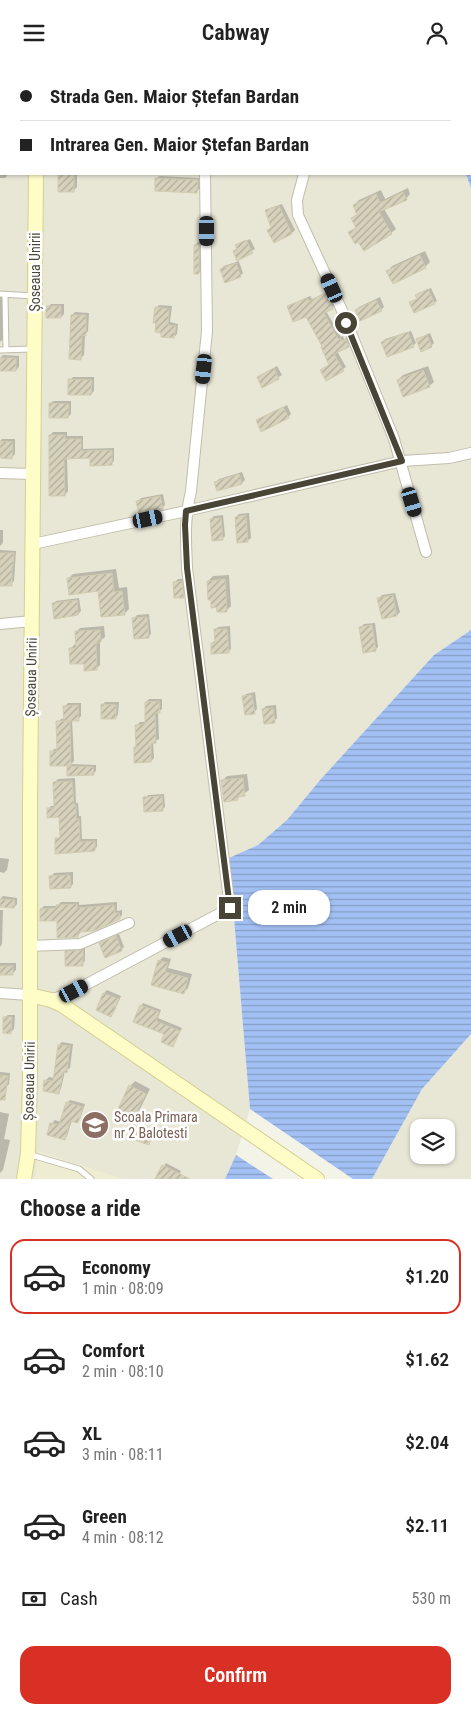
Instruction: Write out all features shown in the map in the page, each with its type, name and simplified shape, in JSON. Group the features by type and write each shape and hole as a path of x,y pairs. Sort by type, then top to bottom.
{"main road":[{"name":"Șoseaua Unirii","path":"24,1179 28,1153 30,1079 29,946 36,175"},
{"path":"29,995 51,999 62,1005 317,1179"}],"street":[{"path":"51,999 74,991 230,908 187,568 185,525 191,491 206,341 205,175"},
{"path":"304,175 297,200 298,215 340,306 394,439 402,461 426,552"},
{"path":"33,544 402,461 449,458 471,453"},
{"path":"0,473 33,474"},
{"path":"0,624 32,621"},
{"path":"29,946 80,944 129,923"},
{"path":"0,993 29,995"}],"lane":[{"path":"34,349 3,350 3,294 35,297"},
{"path":"28,1153 79,1169 91,1179"}],"shaded area":[{"path":"0,175 466,175 471,188 471,630 434,655 321,779 287,820 258,845 229,859 250,1109 236,1155 225,1179 0,1179"},
{"path":"471,1034 471,1179 372,1179 422,1089"},
{"path":"38,1151 123,1179 35,1179"}],"water":[{"path":"466,175 471,175 471,188"},
{"path":"471,630 471,1034 422,1089 372,1179 353,1179 250,1109 229,858 258,845 287,820 321,779 434,655"},
{"path":"236,1155 273,1179 225,1179"}],"building":[{"path":"58,175 74,175 74,192 58,192"},
{"path":"155,178 198,180 197,193 155,191"},
{"path":"403,192 407,200 379,212 392,234 364,251 358,242 355,244 348,232 356,228 351,218 357,215 353,205 376,194 380,203"},
{"path":"279,206 292,234 274,243 267,230 271,228 265,210"},
{"path":"246,240 253,253 237,261 233,251 237,249 235,245"},
{"path":"194,245 199,245 199,274 194,274"},
{"path":"420,255 426,268 393,284 386,271"},
{"path":"236,263 241,277 225,283 220,269"},
{"path":"428,289 435,304 414,313 409,302 417,299 415,295"},
{"path":"326,293 333,309 324,313 338,339 340,338 341,341 346,339 349,347 334,354 344,371 326,381 320,370 329,365 322,346 306,317 293,322 287,306 307,298 309,301"},
{"path":"376,300 382,311 360,321 355,310"},
{"path":"46,306 61,306 61,318 46,318"},
{"path":"155,307 169,309 168,325 176,326 174,338 161,337 161,333 155,332 156,323 153,323"},
{"path":"71,315 86,315 86,336 82,335 81,360 69,359"},
{"path":"408,332 414,347 387,357 381,342"},
{"path":"427,335 432,347 421,352 416,339"},
{"path":"0,358 16,358 16,371 0,371"},
{"path":"274,368 279,379 262,388 257,377"},
{"path":"423,370 430,387 403,397 397,380"},
{"path":"68,379 92,380 91,395 68,395"},
{"path":"49,403 69,404 68,418 49,418"},
{"path":"283,407 289,418 261,432 256,420"},
{"path":"49,435 65,435 65,439 81,439 81,451 112,450 112,465 90,466 90,458 64,459 65,496 49,496"},
{"path":"0,441 13,442 12,459 0,458"},
{"path":"239,474 242,484 217,491 214,482"},
{"path":"160,496 163,509 139,514 136,501"},
{"path":"246,515 248,542 237,543 235,517"},
{"path":"221,518 223,540 212,541 210,519"},
{"path":"0,553 14,553 12,586 0,586"},
{"path":"112,573 114,592 122,591 125,615 101,617 98,591 69,595 67,578"},
{"path":"225,579 227,612 217,612 216,607 211,608 211,600 208,600 207,581"},
{"path":"182,581 184,598 174,598 173,582"},
{"path":"393,595 397,616 382,619 377,598"},
{"path":"77,600 78,615 54,619 52,603"},
{"path":"147,617 149,638 134,639 132,618"},
{"path":"372,625 376,651 363,653 359,627"},
{"path":"214,629 227,629 229,653 211,654 211,643 215,643"},
{"path":"100,630 101,642 96,643 97,670 84,671 84,664 70,664 69,648 76,648 75,631"},
{"path":"252,695 255,714 245,715 242,696"},
{"path":"159,701 160,713 155,713 156,743 151,744 151,762 134,763 134,747 136,747 135,725 145,724 145,702"},
{"path":"101,704 116,705 116,719 101,719"},
{"path":"78,705 79,721 64,721 63,706"},
{"path":"273,708 275,723 264,724 262,709"},
{"path":"56,721 70,721 71,766 50,766 50,751 57,751"},
{"path":"67,766 93,767 94,775 67,776"},
{"path":"243,778 245,796 237,797 238,800 224,802 221,780"},
{"path":"72,781 76,819 79,819 80,842 95,841 95,851 55,854 55,838 60,838 59,817 47,818 47,808 54,808 53,782"},
{"path":"162,796 163,811 144,812 143,797"},
{"path":"70,875 71,888 50,889 49,876"},
{"path":"0,899 15,900 14,908 0,907"},
{"path":"77,904 77,908 114,905 115,913 119,913 120,919 93,931 78,932 78,937 57,938 57,921 40,921 40,909 56,908 56,905"},
{"path":"116,936 122,951 105,958 99,943"},
{"path":"83,950 83,966 65,966 65,951"},
{"path":"158,960 168,963 165,972 188,978 184,994 151,985"},
{"path":"0,966 13,966 13,975 0,975"},
{"path":"103,993 119,999 111,1017 96,1010"},
{"path":"140,1005 159,1012 156,1021 180,1031 173,1047 161,1042 164,1034 133,1022"},
{"path":"3,1017 12,1017 11,1034 3,1033"},
{"path":"58,1045 70,1046 67,1073 63,1072 59,1094 43,1091 44,1080 53,1081"},
{"path":"0,1075 8,1076 5,1100 0,1100"},
{"path":"129,1085 146,1094 134,1117 118,1109"},
{"path":"66,1102 83,1107 78,1123 70,1121 65,1140 47,1135 50,1123 59,1125"},
{"path":"138,1128 152,1133 149,1145 135,1140"},
{"path":"162,1165 190,1179 155,1179"}],"place":[{"name":"Scoala Primara nr 2 Balotesti","path":"95,1125"}],"route":[{"path":"230,908 187,568 186,511 402,461 346,323"}]}
